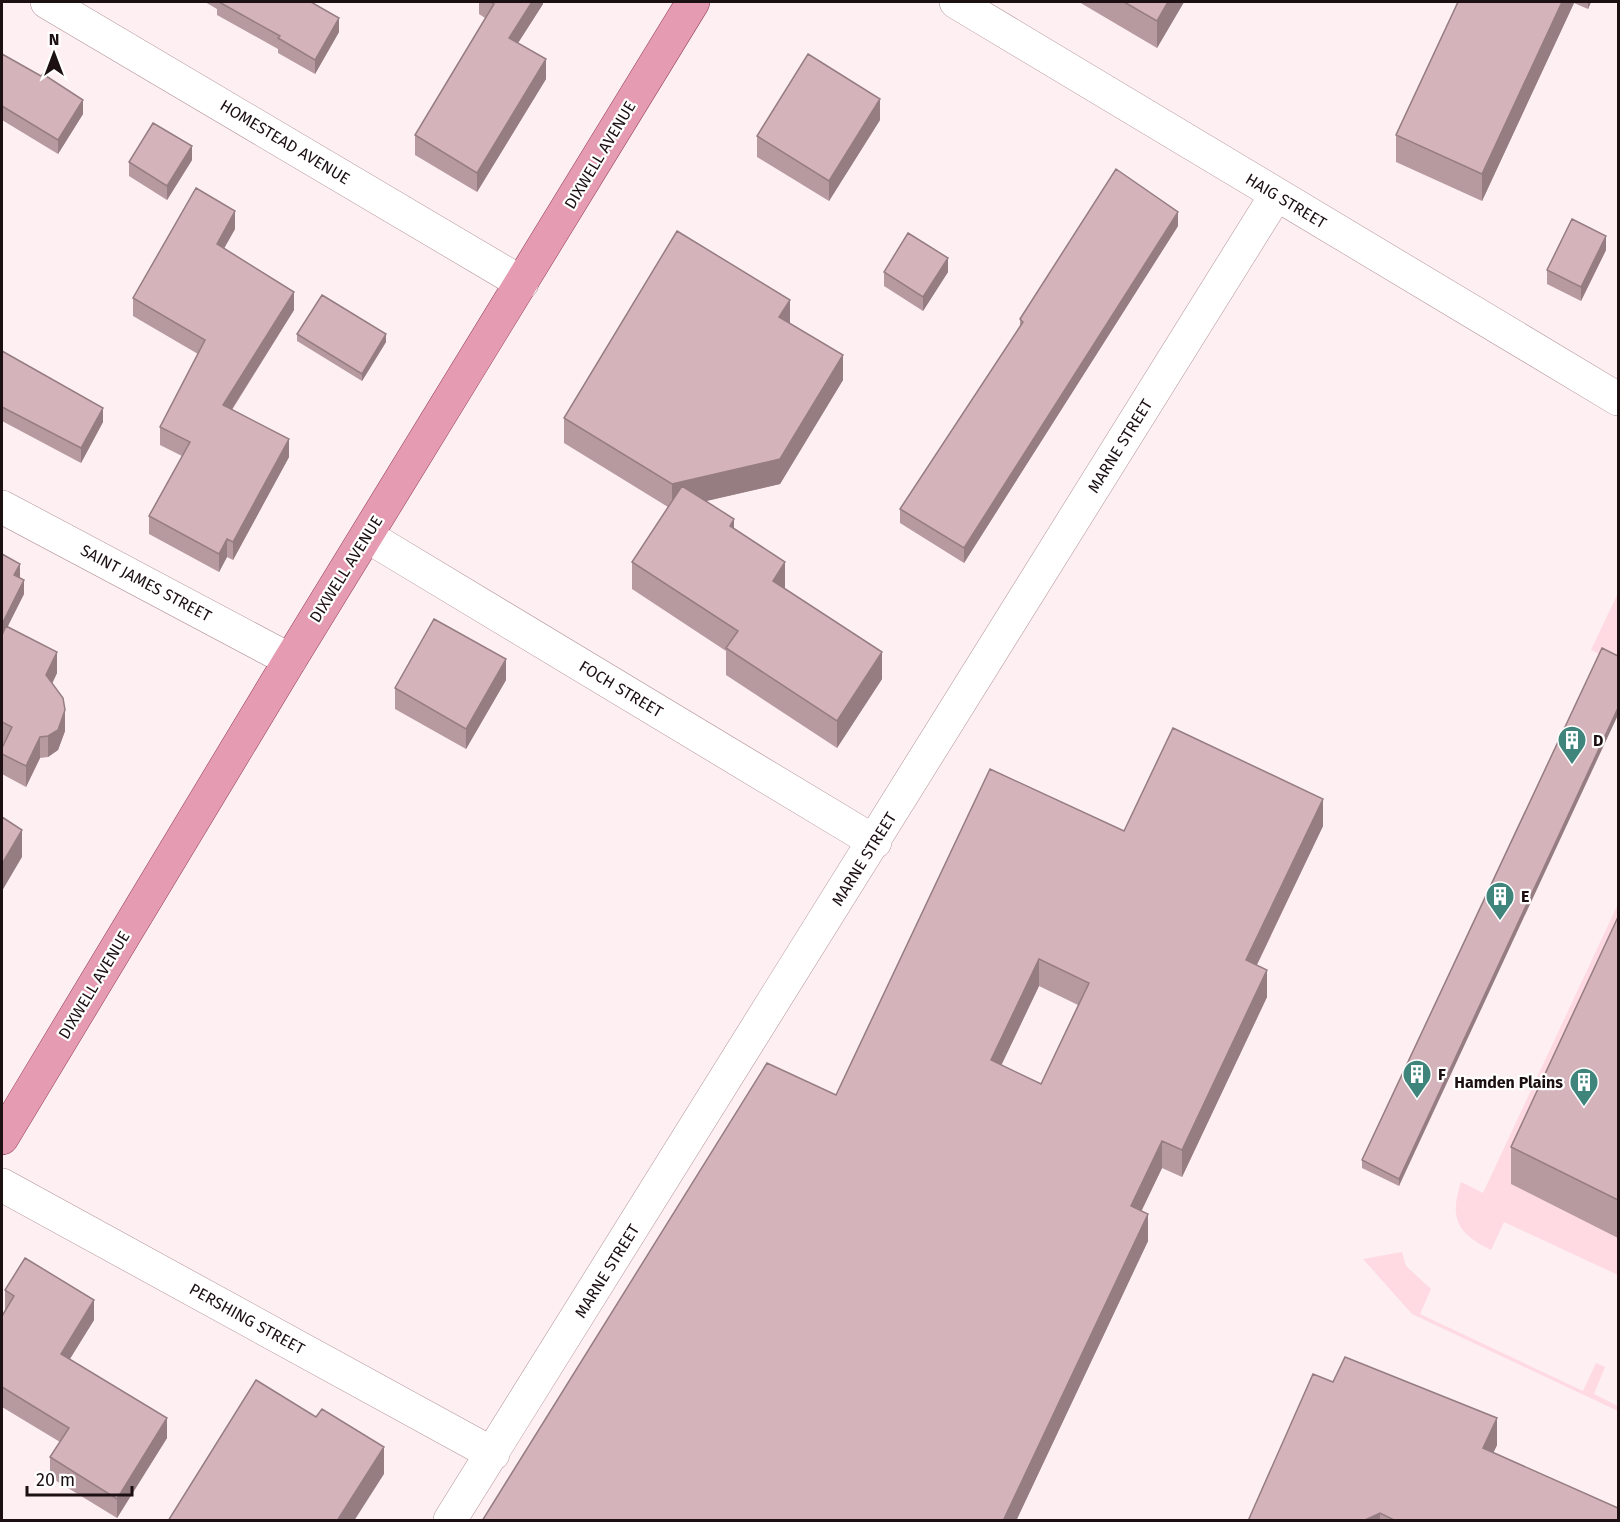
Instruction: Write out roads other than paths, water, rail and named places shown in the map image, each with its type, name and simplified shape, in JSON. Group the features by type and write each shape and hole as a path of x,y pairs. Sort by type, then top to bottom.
{"main road":[{"name":"DIXWELL AVENUE","path":"2,1138 290,660 693,2"}],"street":[{"name":"HOMESTEAD AVENUE","path":"47,2 522,284"},
{"name":"HAIG STREET","path":"956,2 1618,399"},
{"name":"MARNE STREET","path":"450,1521 1276,195"},
{"name":"SAINT JAMES STREET","path":"2,507 290,660"},
{"name":"FOCH STREET","path":"367,536 875,842"},
{"name":"PERSHING STREET","path":"2,1185 493,1454"}],"place":[{"name":"D","path":"1572,766"},
{"name":"E","path":"1500,922"},
{"name":"F","path":"1417,1100"},
{"name":"Hamden Plains","path":"1584,1108"}]}
